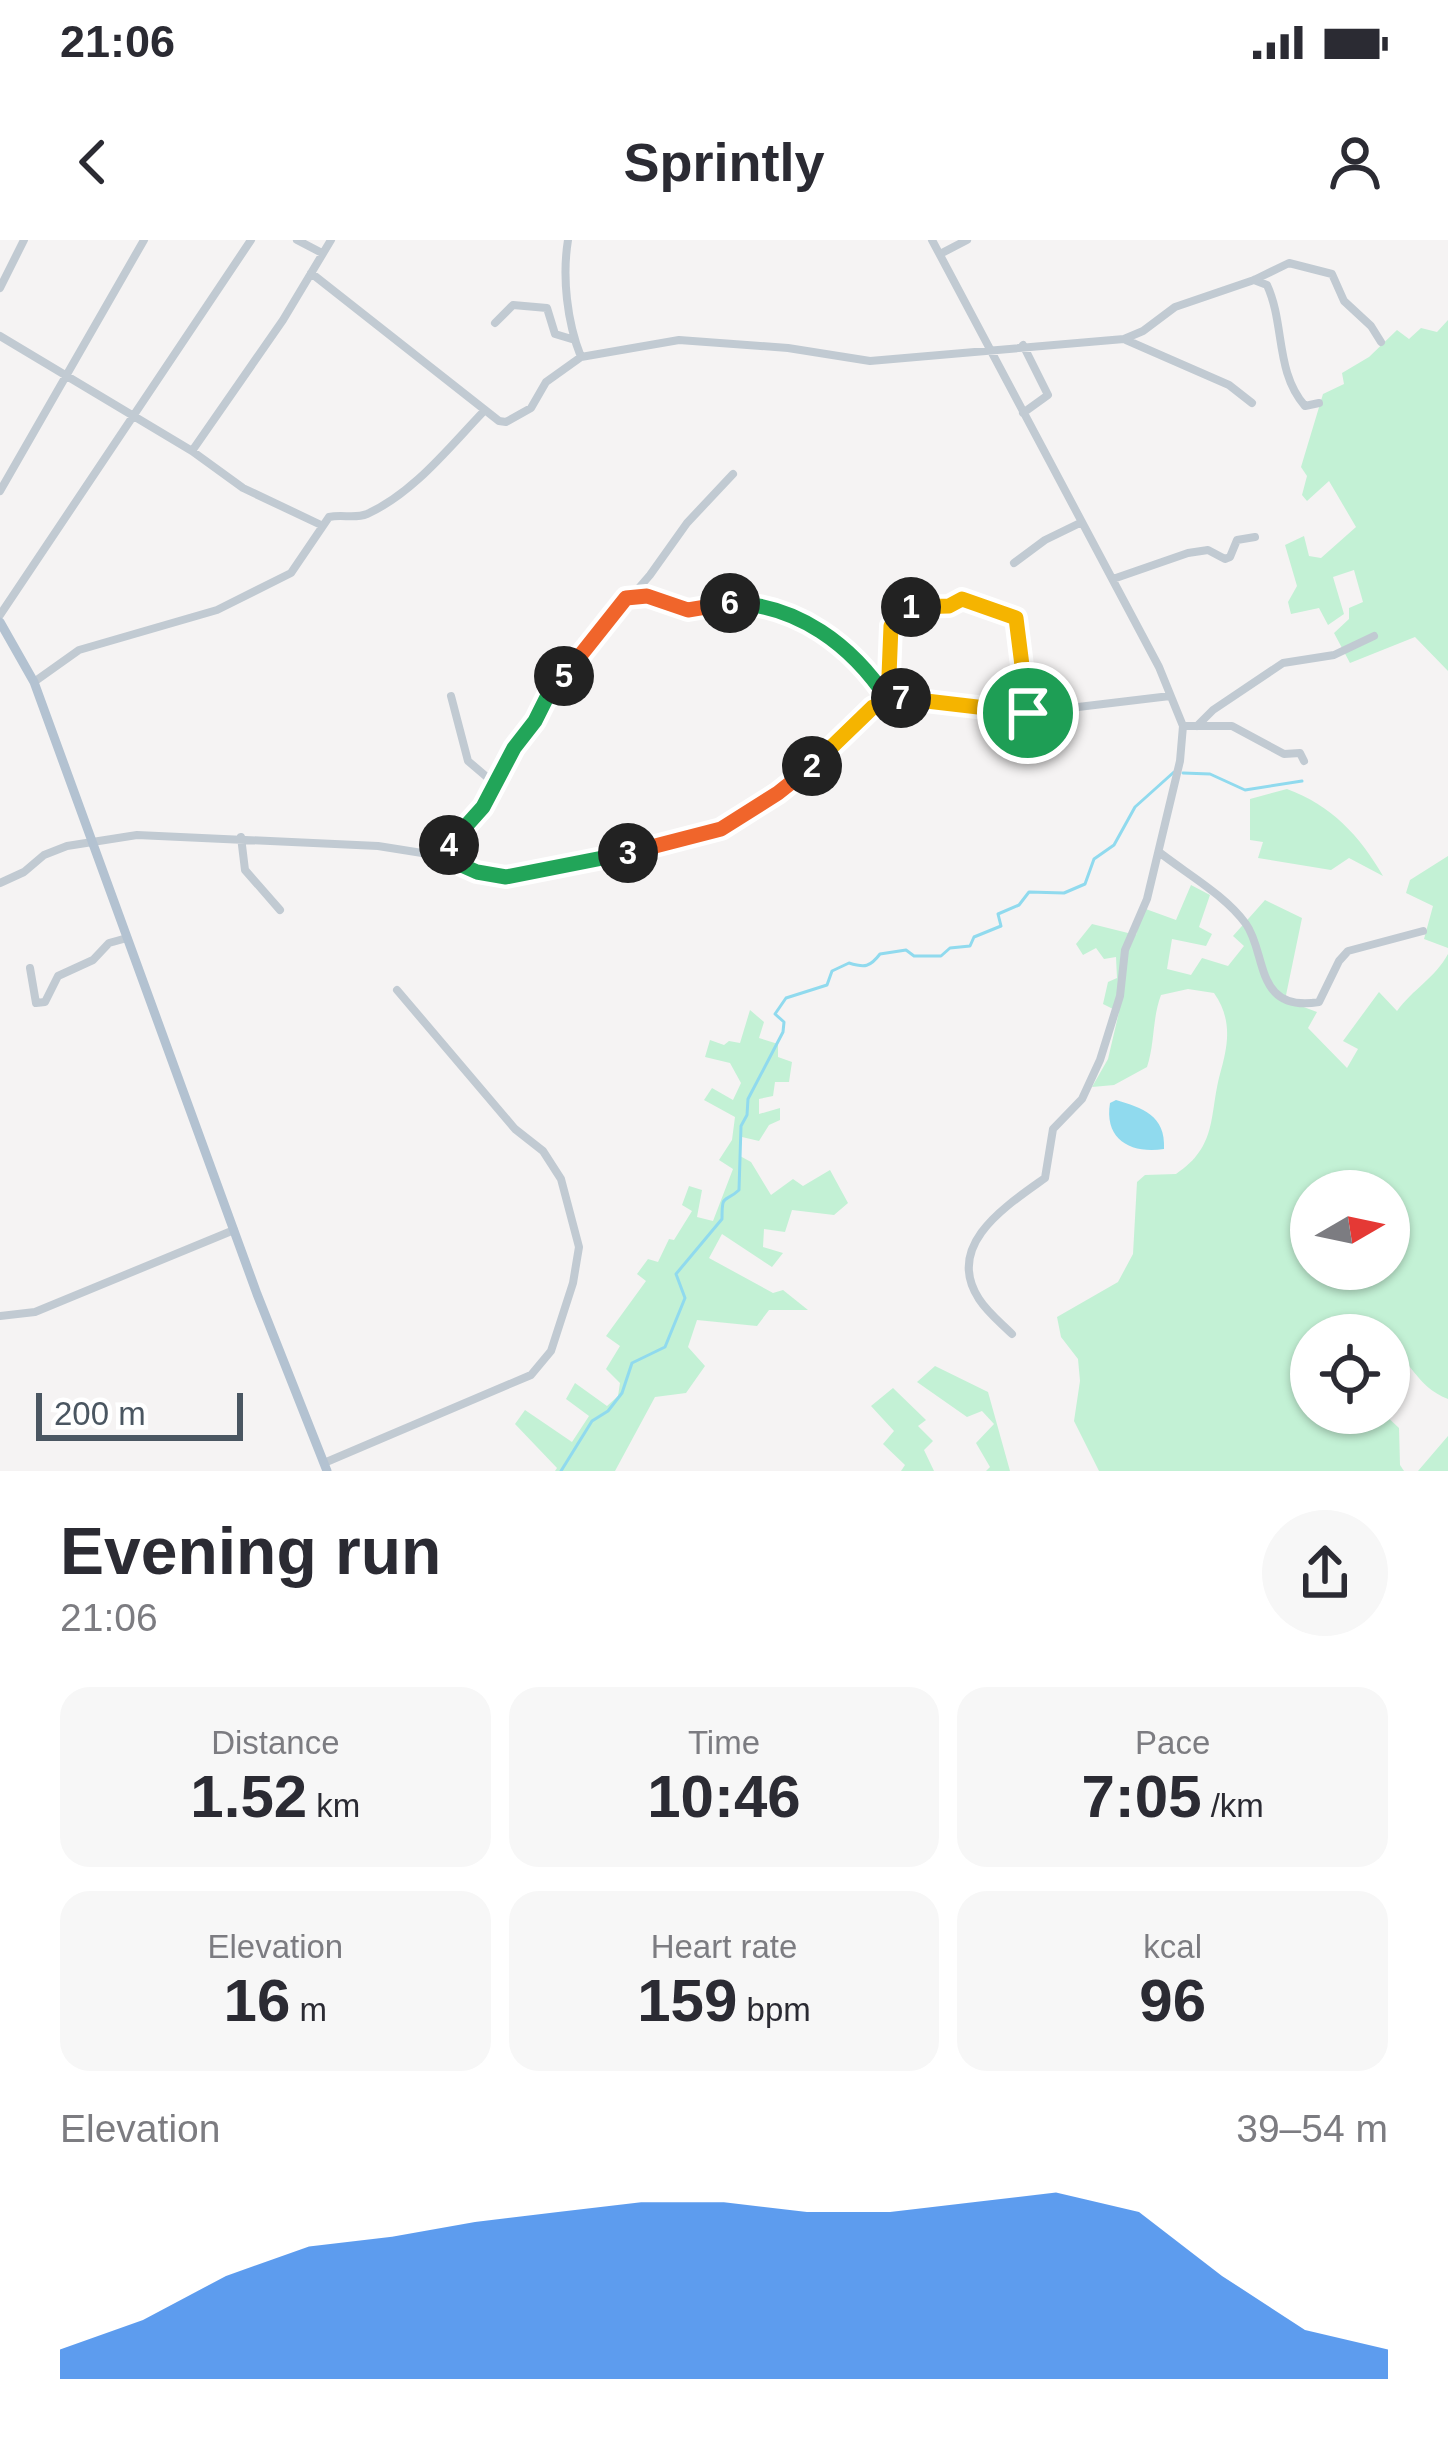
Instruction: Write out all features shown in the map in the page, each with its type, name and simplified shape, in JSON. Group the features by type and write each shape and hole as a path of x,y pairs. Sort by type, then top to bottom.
{"main road":[{"path":"0,618 34,682 325,1467"}],"street":[{"path":"0,288 24,240"},
{"path":"0,491 143,240"},
{"path":"0,618 251,240"},
{"path":"297,240 322,253"},
{"path":"192,452 332,240"},
{"path":"568,240 567,285 574,340 581,357"},
{"path":"932,240 1113,579 1183,726 1159,853 1147,899 1125,950 1120,996 1090,1085 1053,1129 1045,1178 1000,1212 971,1247 969,1274 976,1296 1012,1334"},
{"path":"940,254 967,240"},
{"path":"1124,339 1175,307 1289,263 1332,274 1344,301 1381,342"},
{"path":"311,273 499,421 516,418 531,408 546,382 581,357 679,340 788,348 871,361 1124,339 1229,385 1252,403"},
{"path":"1254,280 1267,285 1273,298 1283,364 1298,398 1304,406 1319,403"},
{"path":"495,323 513,305 548,308 553,332 574,340"},
{"path":"0,336 243,488 321,525"},
{"path":"1023,345 1048,395 1023,413"},
{"path":"34,682 80,650 217,610 291,573 329,517 368,514 395,496 421,477 485,410"},
{"path":"441,856 483,807 550,691 650,574 686,523 733,475"},
{"path":"1014,562 1082,522"},
{"path":"1113,579 1188,553 1208,550 1225,559 1237,540 1255,537"},
{"path":"626,598 647,596 688,610 726,603 781,610 840,644 887,699"},
{"path":"887,699 891,626 900,610 949,606 962,599 1016,618 1028,713"},
{"path":"1197,726 1283,663 1334,655 1374,636"},
{"path":"451,696 465,755 495,784"},
{"path":"0,884 67,845 137,835 378,846 441,856 477,872 506,877 707,835 778,793 887,699 917,698 1000,713 1028,713 1170,696"},
{"path":"1183,726 1232,726 1285,754 1300,753 1304,760"},
{"path":"242,837 245,871 280,910"},
{"path":"1159,853 1244,921 1266,982 1299,1004 1319,1002 1348,951 1423,931"},
{"path":"30,968 36,1003 45,1002 58,976 93,960 109,943 127,938"},
{"path":"325,1467 531,1376 551,1351 579,1247 561,1179 542,1151 515,1129 397,990"},
{"path":"0,1316 35,1312 234,1229"}],"green space":[{"path":"1448,320 1448,671 1415,637 1350,663 1334,633 1349,619 1349,608 1363,602 1354,570 1333,577 1344,614 1328,625 1319,608 1291,614 1288,602 1297,586 1285,545 1304,536 1309,556 1321,558 1356,527 1329,481 1307,501 1302,495 1307,476 1301,467 1323,394 1344,384 1342,373 1369,357 1397,330 1409,339 1421,328 1437,332"},
{"path":"1287,789 1343,824 1383,876 1349,858 1331,870 1258,858 1263,842 1250,840 1250,799"},
{"path":"1448,856 1448,948 1424,939 1433,906 1406,893 1410,880"},
{"path":"1191,885 1210,895 1199,927 1212,934 1206,946 1172,939 1167,969 1191,975 1202,958 1228,966 1244,946 1233,936 1265,900 1302,918 1285,1000 1317,1012 1308,1028 1347,1068 1358,1049 1343,1041 1379,992 1397,1011 1448,954 1448,1399 1410,1368 1410,1314 1290,1314 1290,1434 1399,1434 1404,1471 1099,1471 1074,1421 1078,1359 1061,1337 1057,1317 1118,1282 1133,1254 1137,1182 1145,1175 1176,1174 1199,1152 1210,1129 1225,1053 1224,1013 1214,993 1188,989 1161,995 1147,1067 1114,1085 1092,1087 1108,1059 1119,1012 1103,1004 1108,982 1117,978 1116,957 1104,959 1096,948 1083,955 1076,944 1092,924 1136,935 1143,908 1176,920"},
{"path":"750,1010 764,1022 759,1038 778,1044 778,1057 792,1062 789,1082 775,1082 773,1096 759,1099 759,1114 780,1108 780,1120 769,1125 759,1141 742,1137 740,1156 751,1162 771,1195 793,1179 803,1186 830,1170 848,1203 834,1215 792,1210 785,1232 764,1229 763,1247 783,1253 772,1267 722,1234 709,1258 773,1293 783,1290 808,1310 769,1310 757,1326 697,1320 688,1347 705,1366 686,1393 655,1397 615,1471 555,1471 515,1424 525,1410 572,1442 589,1416 566,1399 575,1383 607,1406 618,1396 620,1383 606,1369 620,1346 606,1336 646,1281 637,1274 648,1259 658,1262 669,1239 674,1240 692,1211 682,1205 689,1186 702,1190 697,1217 713,1221 733,1169 719,1160 732,1140 735,1117 704,1100 712,1088 733,1100 741,1083 730,1063 705,1057 710,1040 740,1043"},
{"path":"935,1366 988,1392 1010,1471 986,1471 990,1467 976,1443 994,1424 982,1411 967,1417 917,1382"},
{"path":"893,1388 926,1420 918,1426 933,1441 924,1450 934,1471 901,1471 905,1465 883,1444 894,1431 871,1406"},
{"path":"1448,1436 1448,1471 1418,1471"}],"water":[{"path":"1116,1100 1157,1121 1164,1149 1141,1149 1122,1142 1109,1116 1110,1103"}],"waterway":[{"path":"561,1471 592,1421 608,1411 622,1393 632,1363 665,1347 685,1298 676,1274 722,1219 725,1200 739,1190 741,1126 748,1099 783,1032 784,1022 775,1014 786,998 827,985 832,971 849,963 867,965 880,954 906,950 914,956 941,956 950,948 970,946 974,937 1001,926 998,914 1019,905 1029,892 1064,893 1085,884 1094,859 1114,845 1135,807 1174,772"},
{"path":"1183,773 1210,774 1245,790 1302,781"}],"route":[{"path":"1028,713 1000,713 917,698 888,700 840,644 781,610 726,603 688,610 632,595 550,691 483,807 441,856 477,872 506,877 682,842 721,829 778,793 873,707 888,700 891,626 906,607 949,606 962,599 1011,613 1018,628 1028,713"}]}
